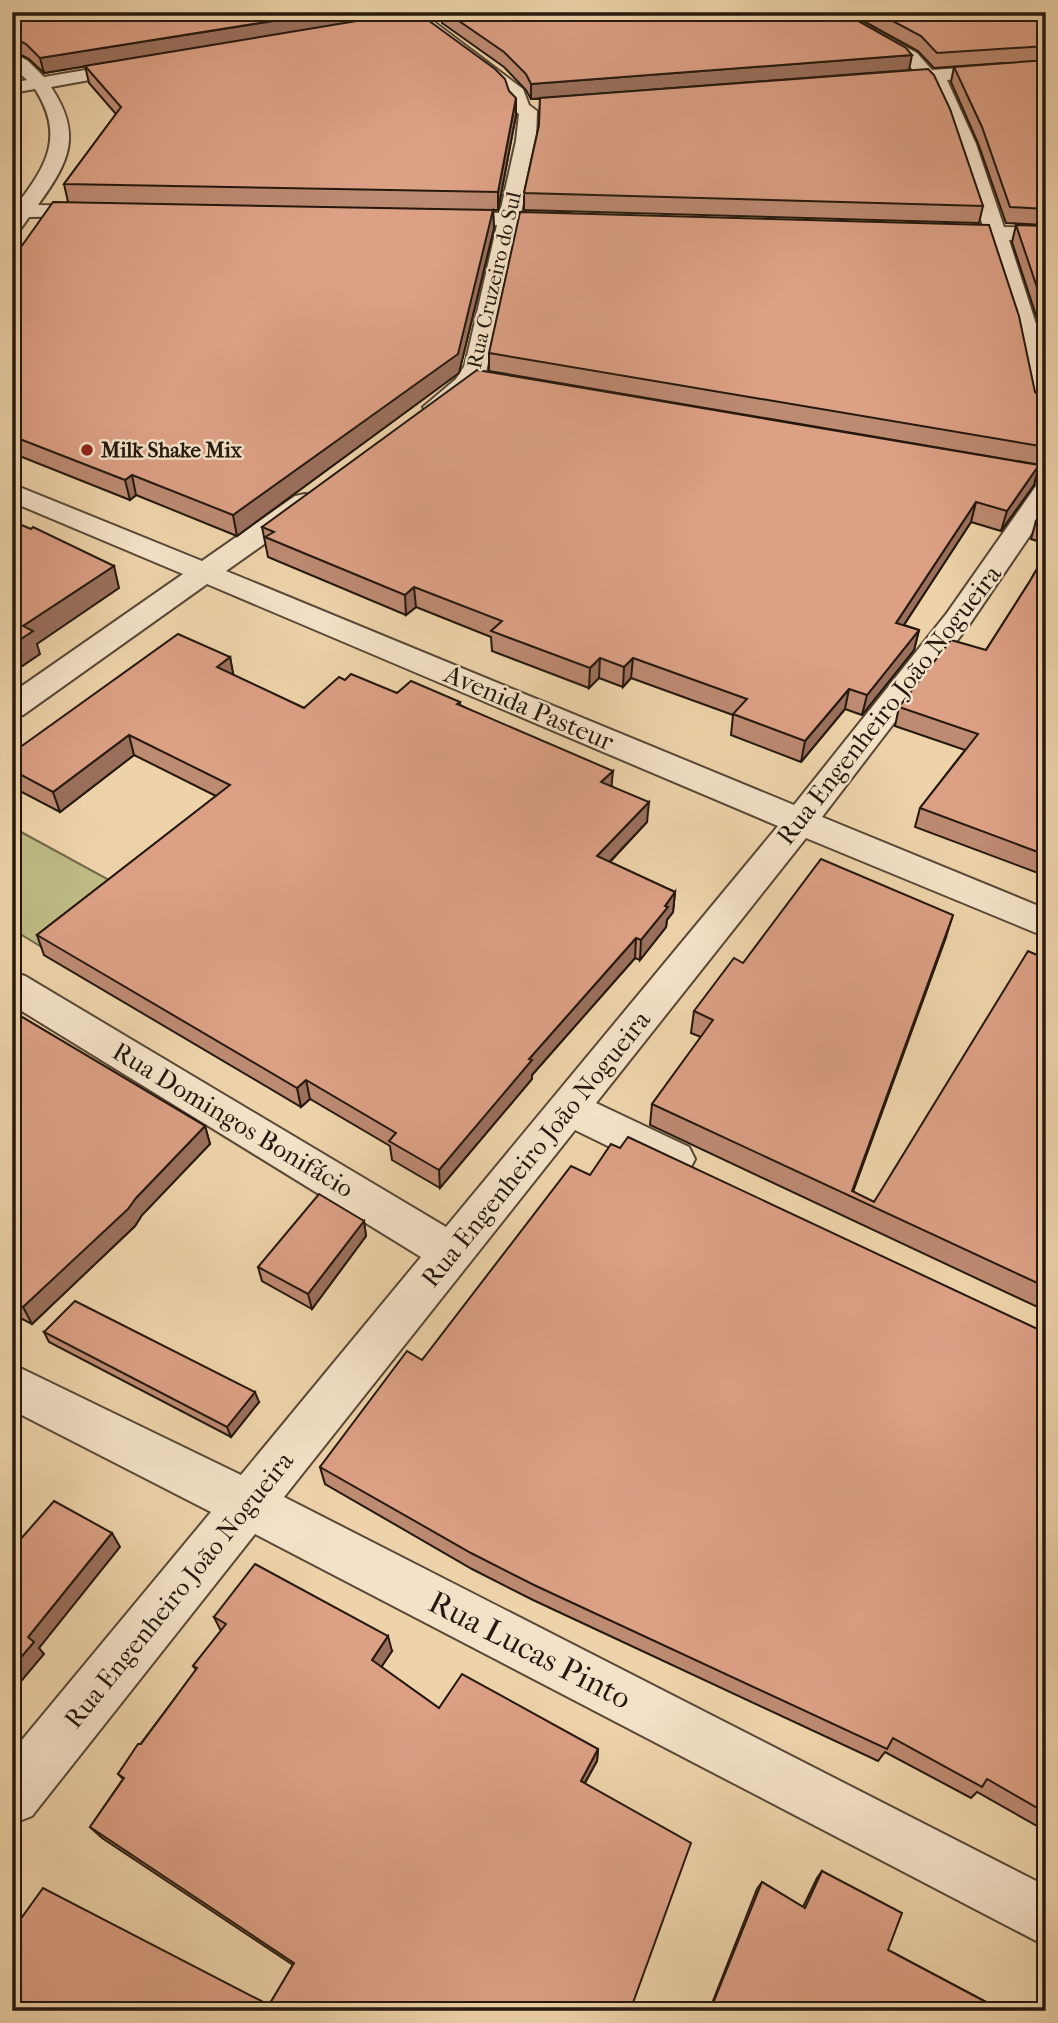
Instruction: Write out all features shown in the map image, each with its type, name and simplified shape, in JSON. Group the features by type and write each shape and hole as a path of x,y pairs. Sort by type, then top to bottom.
{"street":[{"path":"828,12 911,57 929,76 939,81 944,90 1029,333 1046,410"},
{"name":"Rua Cruzeiro do Sul","path":"414,423 472,378 489,316 529,120 528,111 521,108 517,93 418,18"},
{"path":"12,57 41,83 52,103 59,126 60,148 47,174 16,216"},
{"path":"12,88 153,64"},
{"path":"860,81 1046,67"},
{"path":"521,108 548,106"},
{"path":"16,216 120,212"},
{"path":"426,217 592,221"},
{"path":"912,231 1046,234"},
{"path":"472,378 499,382"},
{"name":"Rua Engenheiro João Nogueira","path":"12,1796 800,822 958,619 1041,480"},
{"path":"12,709 328,486"},
{"name":"Avenida Pasteur","path":"12,492 1046,924"},
{"name":"Rua Domingos Bonifácio","path":"12,986 453,1254"},
{"path":"568,1108 707,1174"},
{"name":"Rua Lucas Pinto","path":"12,1386 247,1504 1046,1917"}],"shaded area":[{"path":"12,827 120,886 45,949 12,929"}],"building":[{"path":"12,12 329,12 40,58 26,44 12,37"},
{"path":"417,12 495,69 505,79 509,91 516,98 498,192 64,184 121,107 85,66"},
{"path":"446,12 842,12 906,48 912,55 531,84 526,74 504,52"},
{"path":"876,12 1046,12 1046,46 937,53 921,36"},
{"path":"1046,60 1046,209 1010,207 982,127 954,67"},
{"path":"928,69 934,75 950,109 983,206 524,193 539,125 540,98"},
{"path":"53,202 493,210 458,354 233,515 132,475 125,480 12,436 12,250 15,246 21,247"},
{"path":"520,212 989,225 1019,316 1035,392 1046,400 1046,447 489,353"},
{"path":"1016,225 1046,226 1046,314"},
{"path":"477,370 1039,465 1007,511 976,502 896,623 919,630 867,695 849,689 805,741 733,714 747,699 633,658 624,667 600,658 590,668 491,631 502,621 414,587 405,595 265,537 274,532 262,527"},
{"path":"1046,506 1046,523 1036,521"},
{"path":"12,521 31,529 33,527 114,566 23,626 33,631 12,645"},
{"path":"1046,553 1046,855 920,808 978,734 899,707 951,640 986,650"},
{"path":"178,634 230,657 217,667 304,708 339,677 345,680 351,674 397,693 411,681 460,702 457,704 613,771 601,782 649,802 597,856 675,892 665,906 668,907 641,940 636,938 529,1059 532,1060 439,1170 389,1141 396,1133 306,1080 297,1088 37,935 230,785 129,735 53,792 12,770 12,753"},
{"path":"821,859 953,915 852,1191 874,1202 1028,951 1046,959 1046,1287 652,1104 713,1020 694,1011 734,958 743,963"},
{"path":"12,1011 205,1126 128,1209 23,1307 12,1302"},
{"path":"628,1137 1046,1333 1046,1813 987,1779 982,1787 893,1738 887,1749 534,1585 471,1553 320,1467 407,1351 422,1360 571,1166 590,1175 611,1144 620,1148"},
{"path":"319,1194 364,1221 308,1294 258,1267"},
{"path":"75,1301 255,1392 227,1427 44,1332"},
{"path":"54,1501 112,1533 28,1637 34,1642 12,1668 12,1549"},
{"path":"255,1564 388,1636 372,1660 439,1708 462,1674 598,1749 581,1781 691,1843 630,2011 12,2011 12,1931 43,1888 269,2005 294,1963 90,1827 124,1778 118,1774 138,1744 141,1744 197,1668 193,1666 226,1624 214,1617"},
{"path":"822,1871 902,1913 888,1950 1003,2011 710,2011 762,1882 805,1908"}],"place":[{"name":"Milk Shake Mix","path":"87,450"}]}
